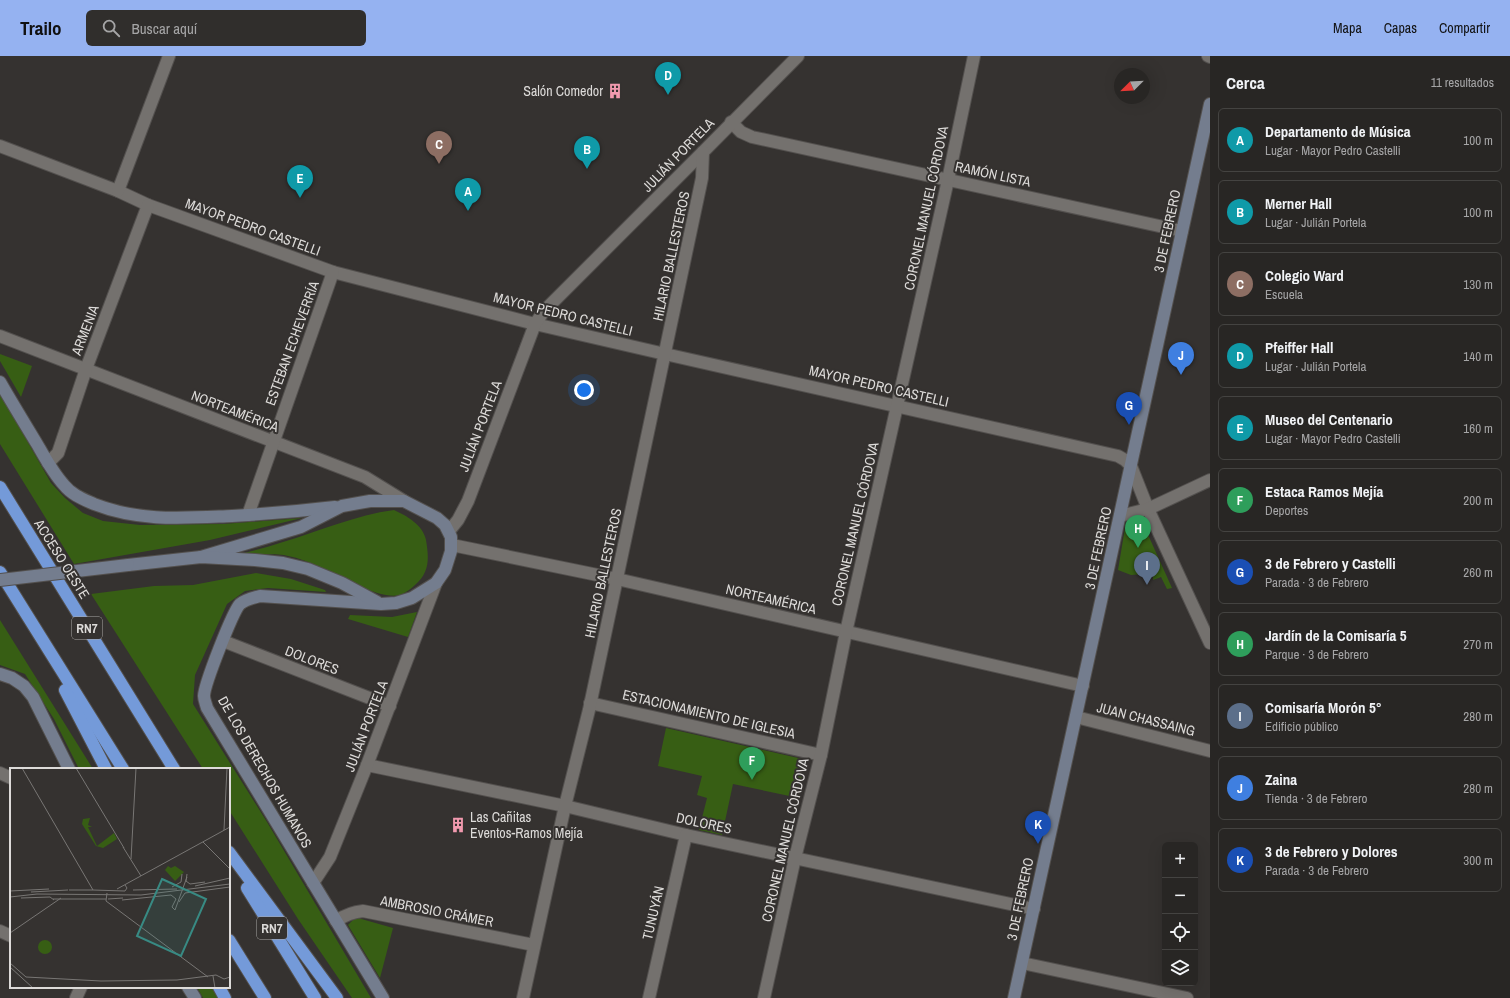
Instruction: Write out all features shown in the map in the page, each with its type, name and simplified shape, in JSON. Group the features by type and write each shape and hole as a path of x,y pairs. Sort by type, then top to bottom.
{"highway":[{"name":"ACCESO OESTE","path":"0,488 173,768"},
{"path":"0,572 122,768"},
{"path":"22,608 105,768"},
{"path":"230,853 336,998"},
{"name":"RN7","path":"230,861 315,998"},
{"path":"230,942 265,998"},
{"path":"220,988 225,998"}],"street":[{"name":"JULIÁN PORTELA","path":"313,883 330,858 390,706 436,583 445,570 452,545 449,531 458,520 468,501 535,324 544,311 798,56"},
{"name":"CORONEL MANUEL CÓRDOVA","path":"764,998 795,858 821,755 846,632 948,180 974,56"},
{"path":"118,191 169,57"},
{"name":"3 DE FEBRERO","path":"1014,998 1182,231 1205,145 1210,104"},
{"name":"RAMÓN LISTA","path":"731,122 741,132 752,137 1182,231"},
{"name":"MAYOR PEDRO CASTELLI","path":"0,146 118,191 148,205 333,272 535,324 1118,456 1126,460 1131,466"},
{"name":"HILARIO BALLESTEROS","path":"523,998 565,806 590,703 665,354 702,178 703,152"},
{"name":"ARMENIA","path":"48,463 58,453 86,369 148,205"},
{"name":"ESTEBAN ECHEVERRÍA","path":"248,515 333,272"},
{"name":"NORTEAMÉRICA","path":"0,336 365,477 404,502 437,518 449,531"},
{"path":"0,382 48,463 64,486 73,494 82,499 108,509 144,517 181,518 289,512 370,501 404,502"},
{"path":"1131,466 1148,509 1210,643"},
{"path":"1120,516 1148,509 1210,480"},
{"path":"201,557 301,527 342,506"},
{"name":"NORTEAMÉRICA","path":"452,545 617,579 1083,686"},
{"path":"0,580 201,557 255,560 283,563 303,568 342,584 381,604"},
{"name":"DE LOS DERECHOS HUMANOS","path":"383,998 207,708 204,696 206,685 237,608 241,603 249,599 260,596 381,604 396,603 412,598 436,583"},
{"name":"DOLORES","path":"223,641 390,706"},
{"path":"0,674 12,678 24,686 33,697 68,768"},
{"name":"ESTACIONAMIENTO DE IGLESIA","path":"590,703 821,755"},
{"name":"JUAN CHASSAING","path":"1076,717 1210,751"},
{"name":"DOLORES","path":"367,765 565,806 686,835 1034,909"},
{"path":"0,773 10,778"},
{"name":"TUNUYÁN","path":"649,998 686,835"},
{"name":"AMBROSIO CRÁMER","path":"336,921 352,912 363,911 534,945"},
{"path":"0,931 10,936"},
{"path":"1022,963 1188,998"},
{"path":"76,998 81,988"},
{"path":"189,988 195,998"}],"green space":[{"path":"0,354 32,366 21,397 0,361"},
{"path":"0,393 51,483 65,498 83,513 103,521 140,525 223,524 302,518 210,540 74,564 0,444"},
{"path":"394,510 409,518 422,530 426,540 428,553 426,570 420,580 400,595 391,596 381,594 359,586 312,563 292,557 262,554 236,555 277,544 352,519"},
{"path":"1137,520 1141,521 1145,528 1172,588 1167,589 1161,577 1153,580 1153,568 1146,568 1145,574 1131,575 1118,570 1125,528 1128,523"},
{"path":"256,573 291,579 325,590 326,592 268,588 245,591 227,604 195,675 193,704 267,822 371,998 352,998 298,919 230,812 230,768 202,768 91,594 154,586 193,585"},
{"path":"417,612 408,637 348,619 350,615 392,617"},
{"path":"0,620 92,768 78,768 54,719 25,674 0,665"},
{"path":"666,728 807,760 799,798 733,784 722,835 699,830 707,798 697,795 702,776 658,766"},
{"path":"358,918 393,928 380,978 348,925 353,920"},
{"path":"198,988 215,988 220,998 203,998"}],"place":[{"name":"Salón Comedor","path":"615,91"},
{"name":"Pfeiffer Hall","path":"668,95"},
{"name":"Colegio Ward","path":"439,164"},
{"name":"Merner Hall","path":"587,169"},
{"name":"Museo del Centenario","path":"300,198"},
{"name":"Departamento de Música","path":"468,211"},
{"name":"Zaina","path":"1181,375"},
{"name":"3 de Febrero y Castelli","path":"1129,425"},
{"name":"Jardín de la Comisaría 5","path":"1138,548"},
{"name":"Comisaría Morón 5°","path":"1147,585"},
{"name":"Estaca Ramos Mejía","path":"752,780"},
{"name":"Las Cañitas Eventos-Ramos Mejía","path":"458,825"},
{"name":"3 de Febrero y Dolores","path":"1038,844"}]}
